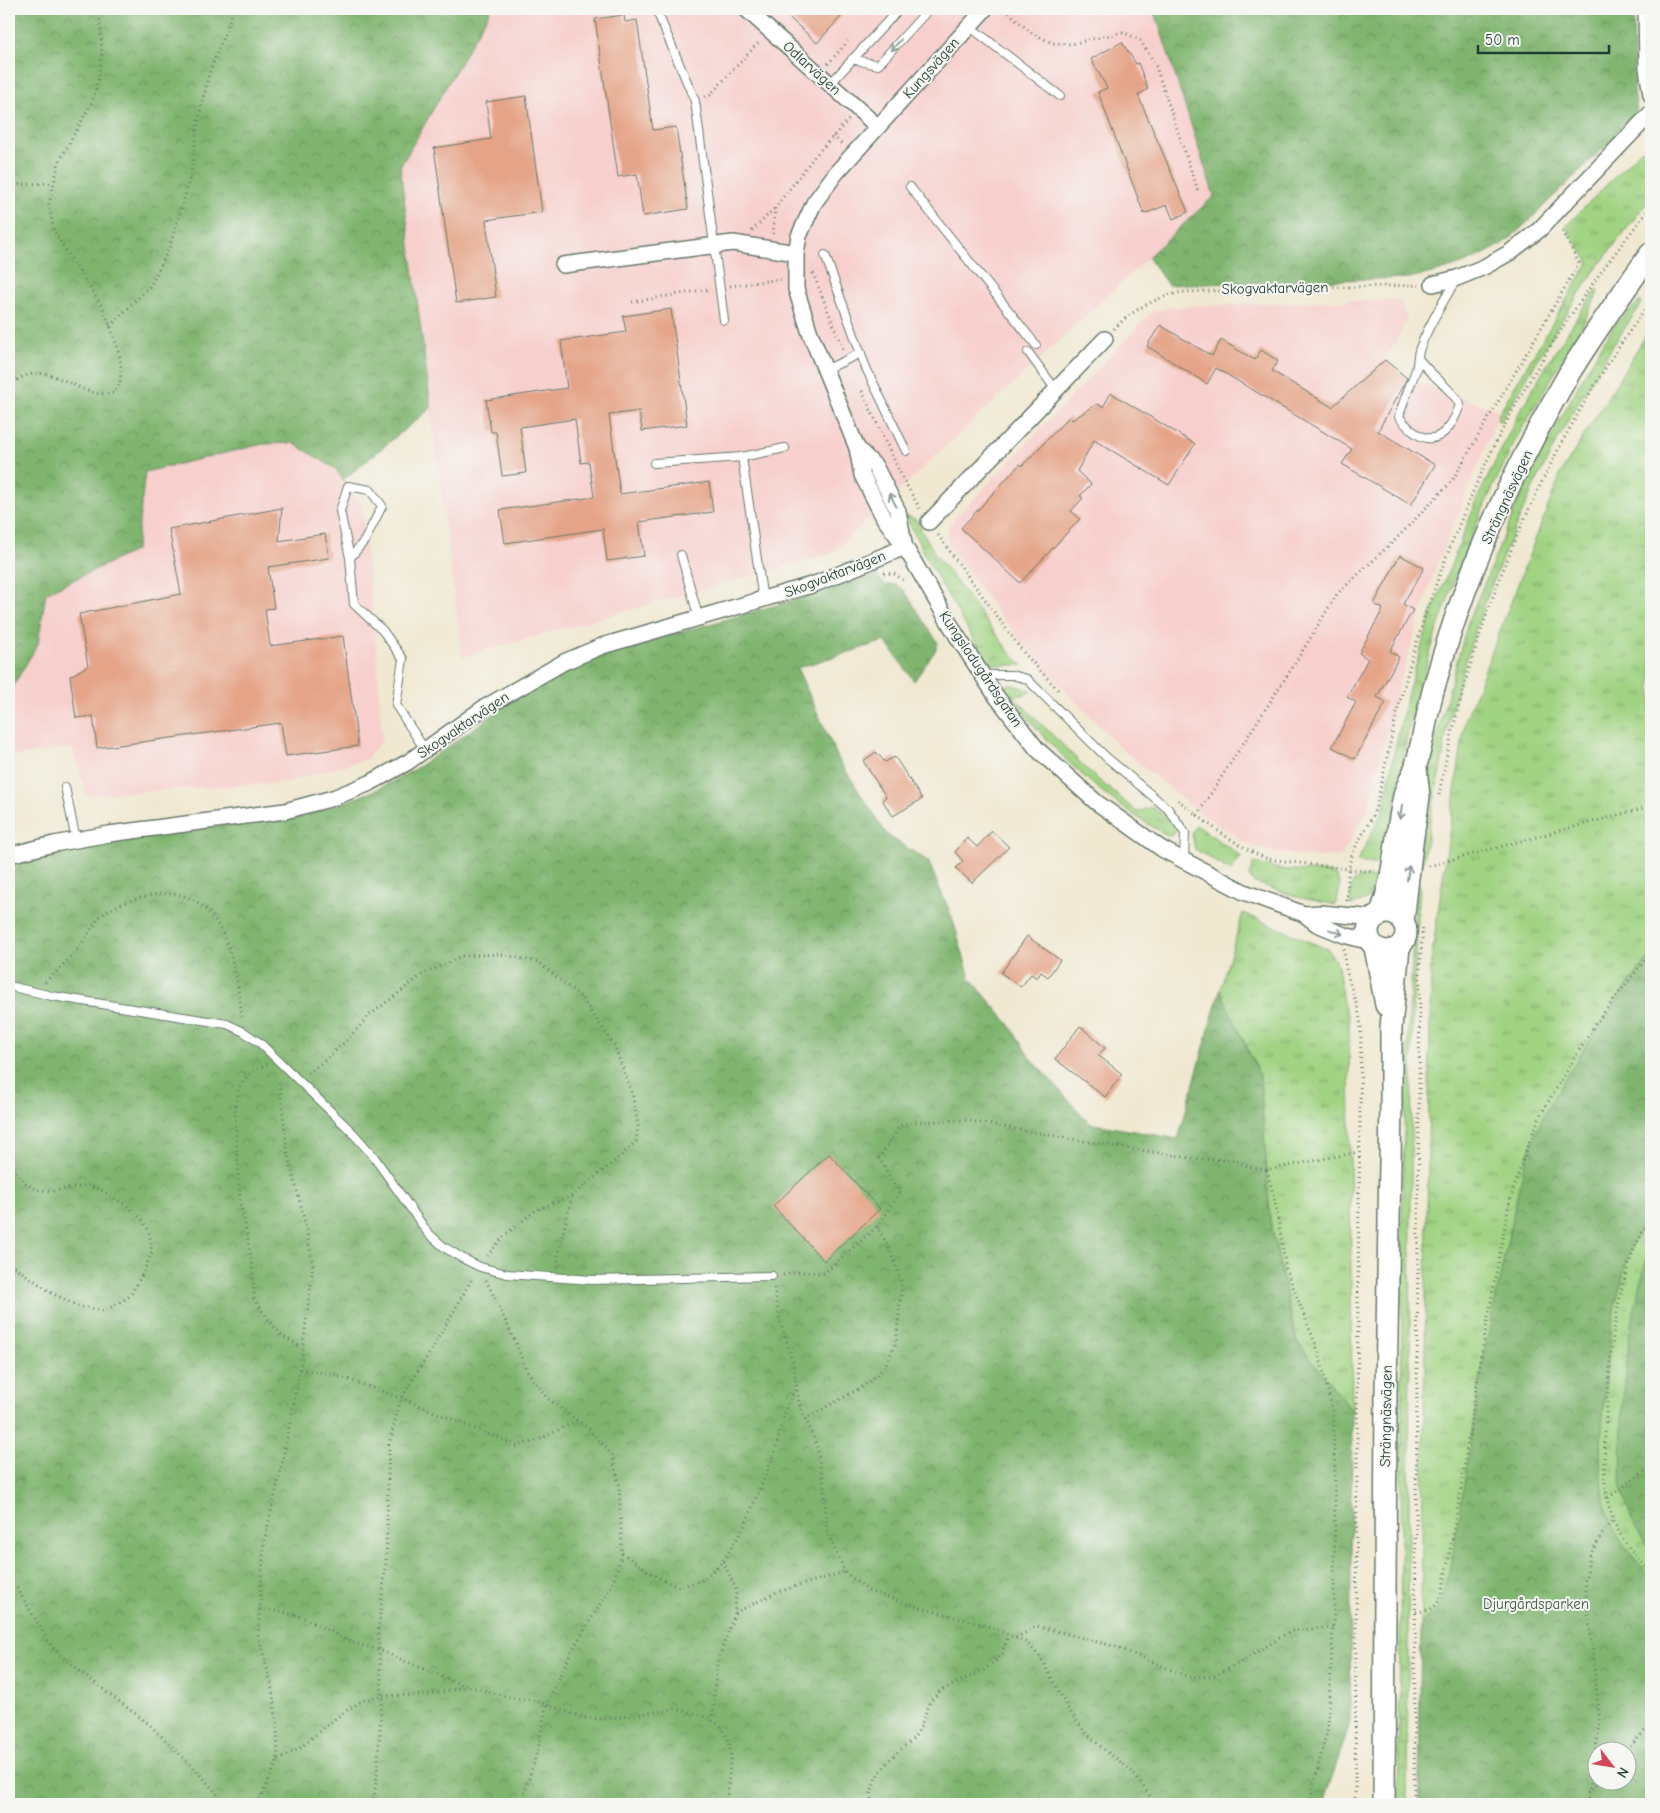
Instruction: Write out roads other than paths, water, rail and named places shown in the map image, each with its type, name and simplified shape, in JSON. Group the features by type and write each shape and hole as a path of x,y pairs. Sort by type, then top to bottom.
{"main road":[{"name":"Strängnäsvägen","path":"1377,917 1385,902 1404,795 1416,766 1435,683 1461,603 1492,526 1526,453 1571,372 1651,253"},
{"name":"Strängnäsvägen","path":"1403,922 1419,797 1416,766"},
{"path":"1392,914 1403,922 1406,928 1406,936 1399,947 1386,951 1373,944 1369,929 1377,917 1392,914"},
{"name":"Strängnäsvägen","path":"1373,944 1391,1027"},
{"name":"Strängnäsvägen","path":"1384,1804 1386,1392 1392,1105 1391,1027 1399,947"}],"street":[{"name":"Odlarvägen","path":"746,9 878,127"},
{"name":"Kungsvägen","path":"878,127 985,9"},
{"path":"1646,9 1647,68 1651,95"},
{"path":"1433,284 1457,278 1484,267 1509,253 1539,230 1651,113"},
{"name":"Kungsladugårdsgatan","path":"878,127 836,173 814,203 799,236 796,253 796,289 810,333 857,448 862,475 884,518 996,696 1037,749 1096,802 1162,849 1244,892 1304,914 1317,924 1373,944"},
{"path":"563,265 732,243 796,253"},
{"path":"929,522 1105,339"},
{"name":"Skogvaktarvägen","path":"9,855 76,840 285,811 333,798 370,783 408,762 482,709 564,662 602,646 815,584 904,547"},
{"name":"Kungsladugårdsgatan","path":"1304,914 1321,913 1377,917"}],"lane":[{"path":"656,9 695,101 724,320"},
{"path":"830,84 899,9"},
{"path":"852,59 878,65 929,9"},
{"path":"969,26 1060,96"},
{"path":"910,187 1036,345"},
{"path":"825,255 861,353 906,451"},
{"path":"1418,358 1427,371 1454,395 1460,404 1452,423 1438,436 1427,438 1412,431 1399,417 1403,399 1416,369 1419,350 1429,327 1457,278"},
{"path":"1028,352 1056,390"},
{"path":"826,370 861,353"},
{"path":"654,463 742,457 785,448"},
{"path":"742,457 763,600"},
{"path":"350,558 365,540 382,506 370,490 348,486 340,511 350,558 354,604 383,631 403,658 396,705 425,750"},
{"path":"681,555 699,619"},
{"path":"982,675 1012,675 1027,679 1105,756 1168,809 1184,833 1184,860"},
{"path":"65,787 76,840"},
{"path":"9,986 52,996 227,1024 244,1032 277,1058 374,1157 428,1233 450,1251 479,1266 507,1274 592,1280 772,1276"}],"park label":[{"name":"Djurgårdsparken","path":"1536,1604"}]}
